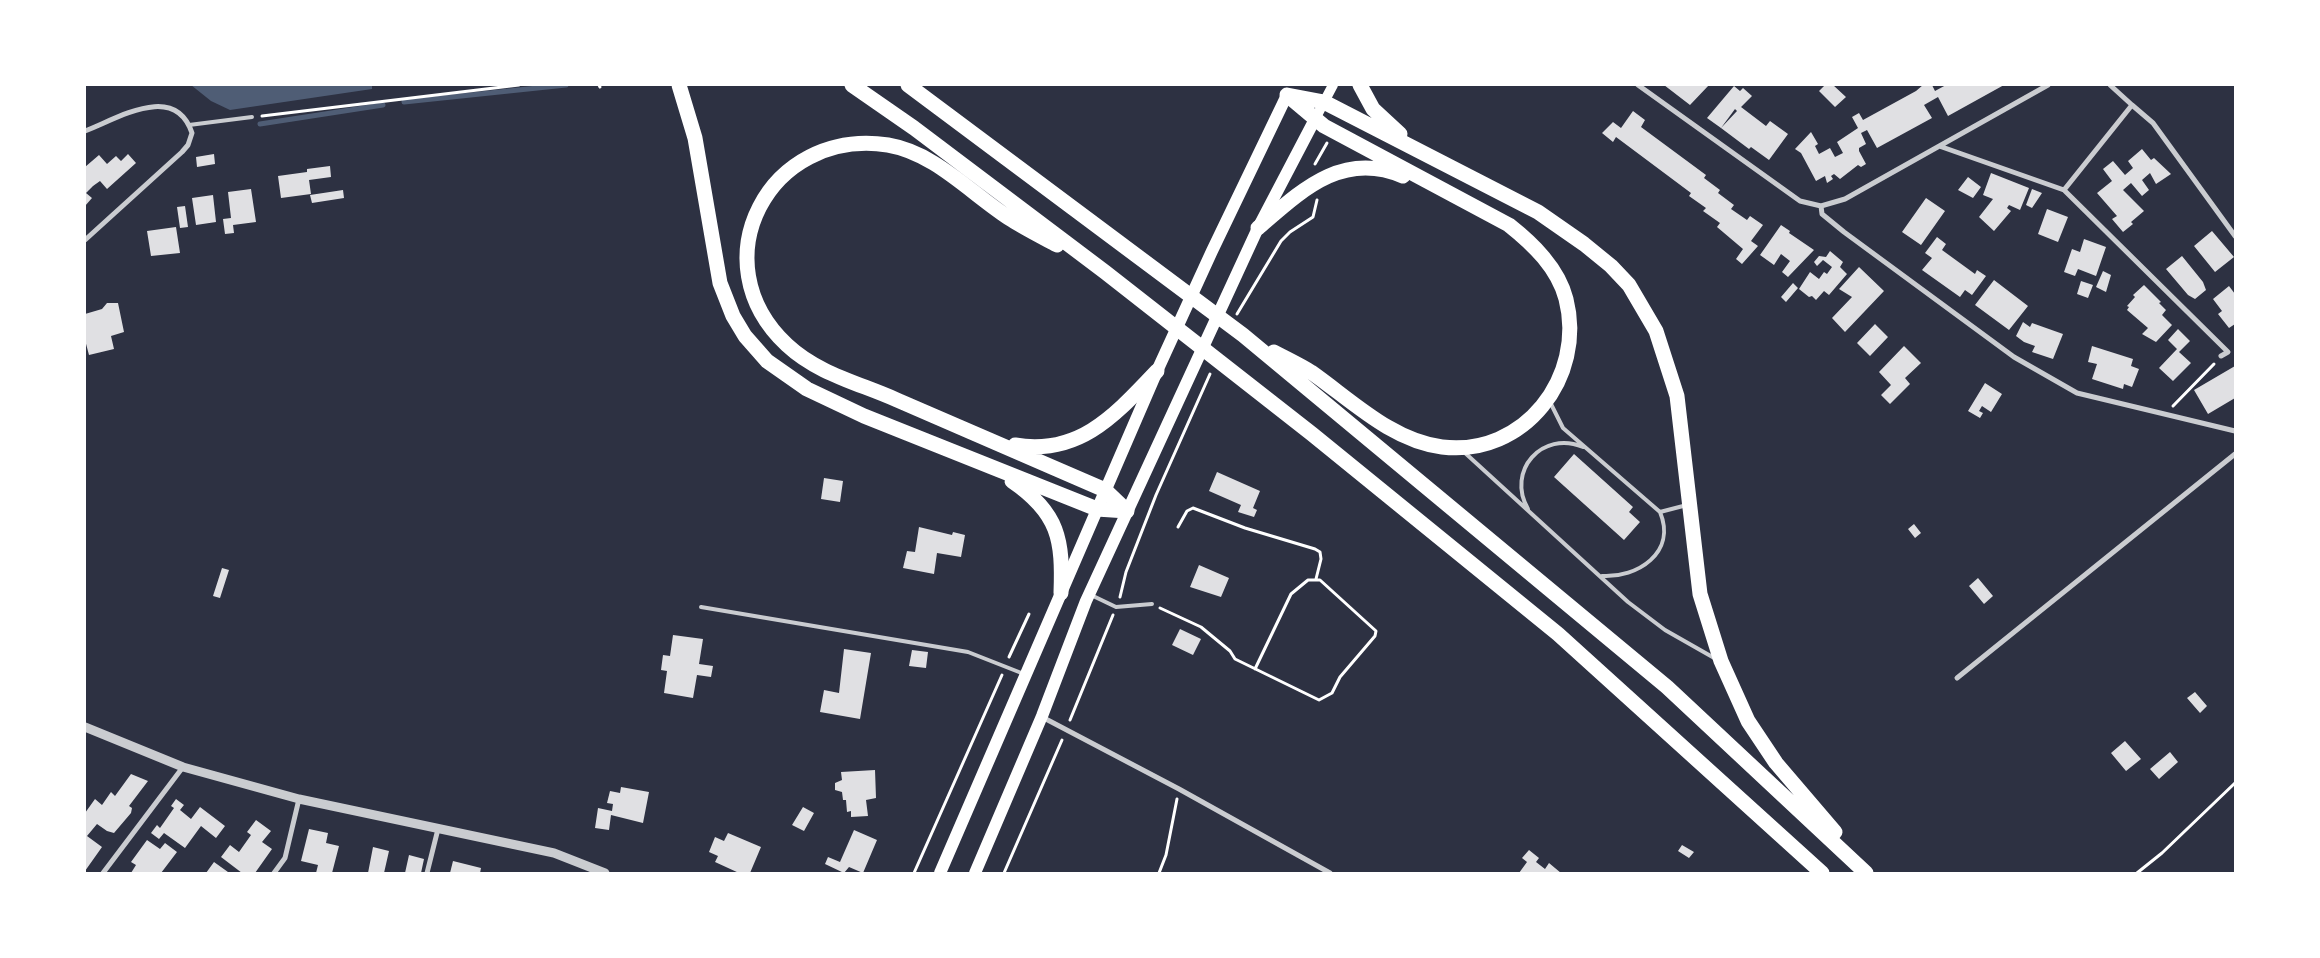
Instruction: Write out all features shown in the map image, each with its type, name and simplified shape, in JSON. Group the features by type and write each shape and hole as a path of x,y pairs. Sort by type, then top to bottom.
{"highway":[{"path":"679,85 695,138 720,284 745,336 767,361 807,389 864,416 1097,509 1128,511"},
{"path":"852,85 922,134 1105,272 1312,434 1558,634 1822,873"},
{"path":"908,85 1243,335 1667,687 1868,873"},
{"path":"1360,85 1367,100 1382,119 1399,133 1446,163"},
{"path":"1243,335 1309,371 1391,429 1424,444 1459,448 1485,444 1510,433 1530,420 1549,400 1564,369 1569,351 1569,316 1566,298 1554,274 1537,248 1509,225 1314,121 1290,90"},
{"path":"1290,90 1324,102 1446,163 1552,221 1611,266 1629,286 1656,331 1669,368 1681,422 1700,594 1721,661 1748,721 1776,763 1868,873"},
{"path":"1105,272 1011,220 924,158 891,146 856,143 822,150 795,164 776,182 766,195 752,226 748,258 752,289 765,318 775,333 799,355 821,369 994,441 1105,490 1128,511"},
{"path":"1258,228 1297,195 1316,183 1337,172 1357,168 1393,172 1482,211"},
{"path":"994,441 1039,448 1054,447 1074,440 1110,418 1157,371"},
{"path":"986,464 1034,497 1051,520 1061,546 1061,593"}],"main road":[{"path":"975,873 1042,716 1089,594 1258,228 1333,85"},
{"path":"940,873 1157,371 1212,251 1290,90"}],"street":[{"path":"1638,85 1800,200 1821,206 1844,199 1942,147 2048,85"},
{"path":"2110,85 2143,113 2162,135 2235,236"},
{"path":"2064,190 2132,105"},
{"path":"85,131 153,106 166,106 184,118 192,134 188,145 85,240"},
{"path":"1942,147 2064,190 2228,352"},
{"path":"1821,206 1822,214 1837,227 2014,356 2076,393 2235,430"},
{"path":"2221,356 2235,348"},
{"path":"1957,678 2235,454"},
{"path":"1042,716 1330,873"},
{"path":"85,727 184,767 299,799 554,854 605,873"},
{"path":"103,873 184,767"},
{"path":"274,873 285,858 299,799"},
{"path":"428,873 438,829"}],"lane":[{"path":"189,125 252,117"},
{"path":"1549,400 1563,428 1660,512 1663,519 1661,543 1653,558 1641,569 1632,573 1601,576"},
{"path":"1531,513 1520,494 1520,480 1533,455 1549,445 1559,443 1574,443 1587,449"},
{"path":"1459,448 1628,602 1665,630 1721,661"},
{"path":"1660,512 1689,505"},
{"path":"1089,594 1116,607 1152,604"},
{"path":"701,607 968,652 1026,675"},
{"path":"705,615 706,608"}],"path":[{"path":"252,117 519,85"},
{"path":"2164,415 2221,356"},
{"path":"1004,873 1067,728 1116,607 1126,572 1156,495 1198,403"},
{"path":"1178,527 1187,511 1193,508 1245,528 1315,549 1320,552 1321,559 1316,579"},
{"path":"1152,604 1201,627 1230,651 1235,659 1319,700 1332,693 1340,677 1375,636 1374,628 1316,579 1308,580 1291,594 1256,669"},
{"path":"914,873 1029,614"},
{"path":"2137,873 2162,854 2235,783"},
{"path":"1159,873 1166,855 1179,789"}],"water":[{"path":"191,85 372,85 372,89 230,110 211,101"}],"building":[{"path":"1664,85 1709,85 1690,105"},
{"path":"1825,85 1833,85 1846,97 1835,107 1819,91"},
{"path":"1923,85 1932,85 1935,91 1946,85 2004,85 1948,116 1938,97 1924,105 1932,118 1877,148 1867,130 1861,133 1866,144 1859,148 1859,151 1866,164 1861,167 1858,165 1840,179 1834,174 1831,176 1833,179 1827,183 1825,176 1816,181 1801,153 1795,149 1811,132 1818,144 1815,146 1819,154 1830,148 1835,157 1843,153 1837,142 1858,128 1852,117 1859,113 1863,120 1916,91"},
{"path":"1734,86 1740,91 1743,88 1752,96 1741,107 1766,126 1770,121 1788,134 1769,160 1751,147 1749,149 1707,118","holes":["1735,109 1737,111 1721,128"]},
{"path":"1633,111 1645,120 1641,127 1706,175 1704,178 1720,190 1718,193 1734,205 1731,209 1747,220 1750,216 1763,225 1751,241 1758,246 1742,264 1736,259 1743,249 1717,227 1720,223 1703,211 1706,208 1689,196 1691,193 1616,137 1613,142 1602,133 1613,122 1621,128"},
{"path":"2142,149 2151,160 2154,158 2171,174 2156,184 2150,173 2142,180 2149,190 2142,196 2131,183 2123,190 2144,211 2123,232 2112,219 2117,216 2097,193 2112,181 2103,169 2113,161 2125,175 2133,168 2128,161"},
{"path":"128,154 136,163 107,189 100,181 93,186 86,193 92,198 85,206 85,167 99,155 107,164 116,156 121,161"},
{"path":"214,154 215,164 197,167 196,157"},
{"path":"330,166 331,177 309,180 311,194 281,198 278,176 307,172 307,169"},
{"path":"1991,173 2029,188 2020,210 2009,205 2007,208 2011,211 1994,231 1979,217 1993,199 1983,195"},
{"path":"1968,177 1981,187 1973,198 1958,190"},
{"path":"251,189 256,222 233,225 234,233 225,234 223,219 231,218 228,192"},
{"path":"2032,189 2042,193 2032,208 2026,205"},
{"path":"343,190 344,198 312,203 310,195"},
{"path":"213,195 216,222 196,225 192,198"},
{"path":"1926,198 1945,211 1921,245 1902,232"},
{"path":"185,206 188,227 180,228 177,207"},
{"path":"2047,209 2068,217 2058,242 2038,234"},
{"path":"1781,225 1790,231 1789,233 1814,250 1788,277 1782,272 1790,261 1781,254 1774,265 1760,255"},
{"path":"176,227 180,253 151,256 147,231"},
{"path":"2212,231 2234,257 2215,272 2194,246"},
{"path":"1937,237 1946,244 1942,250 1975,274 1977,270 1986,276 1972,295 1965,290 1960,297 1922,270 1932,258 1925,253"},
{"path":"2084,239 2106,247 2096,276 2078,269 2075,276 2064,272 2072,249 2080,252"},
{"path":"1830,251 1843,262 1840,267 1847,274 1829,295 1824,291 1816,300 1799,289 1810,272 1819,279 1824,272 1827,274 1832,267 1823,260 1817,266 1814,262 1819,256 1826,257"},
{"path":"2182,256 2203,282 2206,290 2195,299 2188,295 2166,269"},
{"path":"1859,267 1884,291 1845,332 1832,318 1852,297 1839,289"},
{"path":"2103,271 2111,275 2106,292 2096,287"},
{"path":"1994,280 2028,306 2009,330 1975,305"},
{"path":"2081,281 2093,285 2088,298 2077,294"},
{"path":"1793,283 1798,288 1786,302 1781,297"},
{"path":"2144,285 2161,302 2159,303 2166,310 2162,315 2172,325 2156,342 2142,334 2148,328 2127,310 2129,307 2127,306 2135,297 2133,295"},
{"path":"2229,286 2235,294 2235,324 2229,328 2218,314 2222,311 2213,299"},
{"path":"107,303 118,303 124,332 111,336 114,349 89,355 85,340 85,314 102,309"},
{"path":"2023,322 2030,327 2032,323 2063,334 2053,359 2032,352 2035,346 2024,342 2016,336"},
{"path":"1875,324 1888,337 1870,356 1857,343"},
{"path":"2178,329 2190,341 2179,352 2191,363 2173,381 2159,368 2177,349 2168,340"},
{"path":"1904,346 1921,363 1905,378 1910,384 1890,404 1881,395 1891,385 1879,372"},
{"path":"2092,346 2133,359 2131,366 2139,369 2132,387 2124,384 2123,389 2092,379 2097,364 2088,362"},
{"path":"2235,366 2235,398 2208,414 2194,390"},
{"path":"1985,383 2002,394 1991,412 1982,406 1979,411 1983,413 1980,418 1968,411"},
{"path":"1574,454 1633,507 1629,512 1640,522 1624,540 1554,477"},
{"path":"1217,472 1260,491 1253,508 1257,510 1254,517 1238,512 1241,505 1209,491"},
{"path":"824,478 843,481 840,502 821,499"},
{"path":"1914,524 1921,533 1915,538 1908,529"},
{"path":"919,527 952,535 953,532 965,535 961,557 937,553 934,574 903,568 907,551 915,552"},
{"path":"1199,565 1229,578 1221,597 1190,587"},
{"path":"222,568 229,570 220,598 213,596"},
{"path":"1978,578 1993,596 1984,604 1969,586"},
{"path":"1180,629 1201,639 1193,655 1172,645"},
{"path":"673,635 703,639 699,664 713,666 711,677 697,675 693,698 664,693 667,671 661,670 663,655 670,656"},
{"path":"844,649 871,653 860,719 820,712 824,690 839,693"},
{"path":"912,650 928,652 926,668 909,666"},
{"path":"2195,692 2207,706 2200,713 2187,698"},
{"path":"2125,741 2141,759 2126,771 2111,753"},
{"path":"2170,752 2178,762 2159,779 2150,769"},
{"path":"875,770 876,798 866,800 868,816 851,817 851,811 847,812 846,800 843,800 842,792 835,790 835,783 842,780 841,772"},
{"path":"131,774 148,781 129,806 132,808 131,813 114,833 107,831 97,824 87,836 102,847 85,871 85,813 95,799 102,805 111,792 115,796"},
{"path":"621,787 649,792 643,823 611,815 609,830 595,828 598,808 612,811 613,804 607,803 610,791 620,793"},
{"path":"176,799 184,805 180,810 191,819 200,807 225,826 216,838 201,826 185,848 164,833 159,839 151,833 157,825 160,828 174,808 171,806"},
{"path":"803,807 814,813 804,831 792,825"},
{"path":"256,820 271,831 262,842 272,849 255,873 242,873 221,857 230,845 239,852 251,835 247,832"},
{"path":"309,829 328,833 326,843 339,846 332,873 316,873 318,865 301,861"},
{"path":"854,830 877,840 863,873 849,867 844,873 825,864 828,857 840,862"},
{"path":"728,833 761,847 750,873 739,873 715,862 718,856 709,852 715,837 724,841"},
{"path":"147,840 160,849 165,843 177,852 161,873 131,873 136,865 131,862"},
{"path":"1682,845 1694,852 1689,858 1678,851"},
{"path":"373,847 389,851 384,873 368,873"},
{"path":"1529,850 1539,858 1536,862 1545,869 1549,863 1561,873 1519,873 1527,862 1522,858"},
{"path":"409,855 424,859 421,873 405,873"},
{"path":"453,861 481,868 480,873 450,873"},
{"path":"214,862 228,872 206,873"}],"waterway":[{"path":"404,102 566,85"},
{"path":"260,124 383,105"}]}
